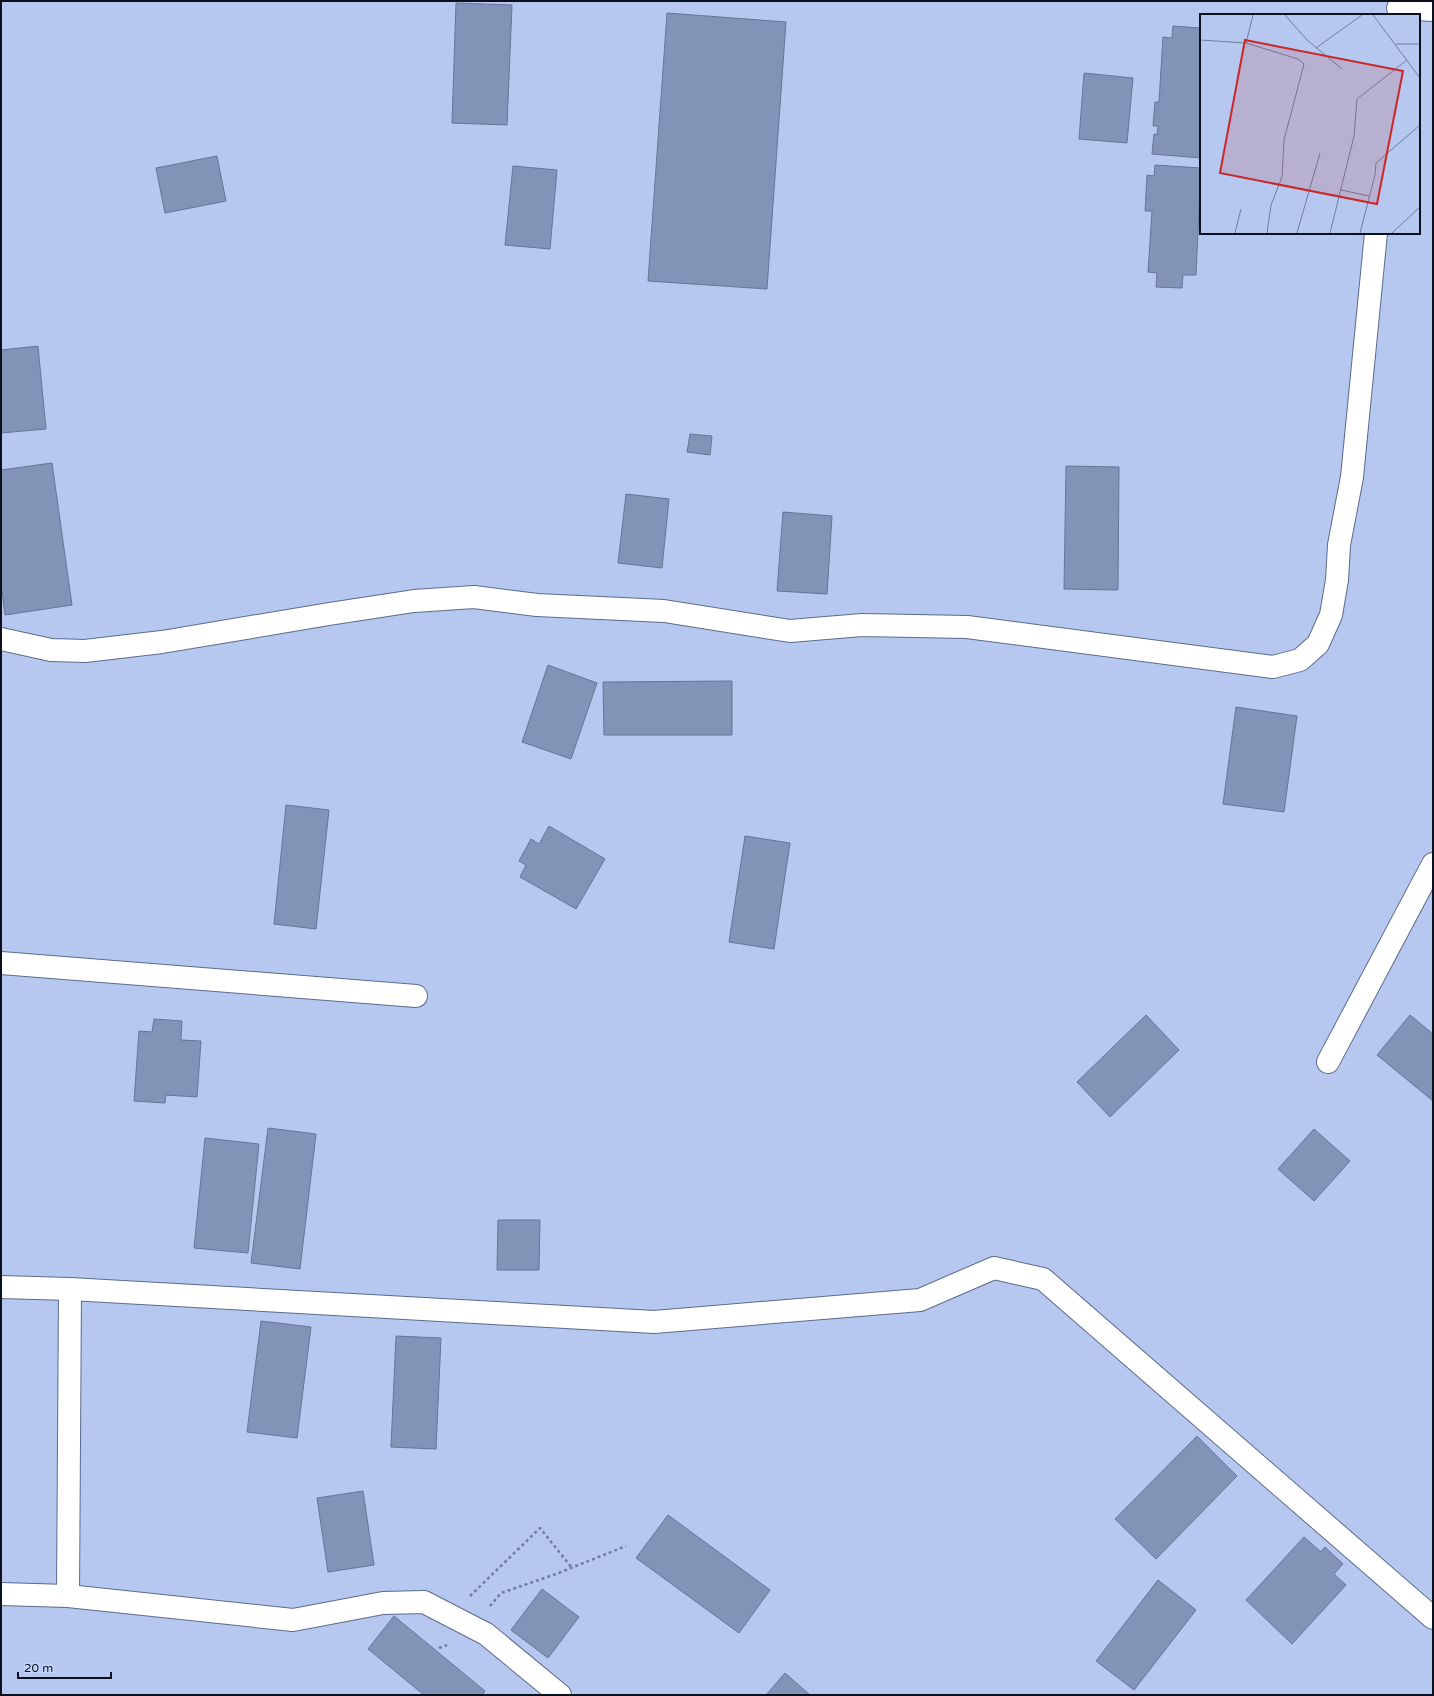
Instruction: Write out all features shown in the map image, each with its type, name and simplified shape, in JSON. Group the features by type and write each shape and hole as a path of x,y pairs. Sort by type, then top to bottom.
{"street":[{"path":"1398,8 1433,10"},
{"path":"1,639 51,650 85,651 162,642 414,601 474,597 537,605 664,611 790,630 862,625 967,627 1273,667 1300,660 1318,644 1331,616 1337,580 1339,545 1352,477 1376,234"},
{"path":"1328,1062 1433,864"},
{"path":"1,963 416,996"},
{"path":"1,1287 70,1289 654,1322 920,1300 994,1268 1043,1279 1433,1618"},
{"path":"68,1596 70,1289"},
{"path":"1,1594 68,1596 294,1620 383,1603 424,1602 486,1634 560,1695"}],"path":[{"path":"449,1616 540,1528 572,1568"},
{"path":"470,1626 502,1593 572,1568 626,1546"}],"building":[{"path":"456,3 512,5 507,125 452,123"},
{"path":"667,13 786,22 767,289 648,281"},
{"path":"1173,26 1200,28 1200,158 1152,154 1154,134 1157,135 1158,126 1153,126 1155,102 1159,102 1163,37 1172,38"},
{"path":"1084,73 1133,78 1127,143 1079,139"},
{"path":"217,156 226,201 165,213 156,168"},
{"path":"1155,165 1200,168 1196,275 1183,275 1182,288 1156,287 1157,273 1148,272 1152,211 1145,211 1147,175 1154,176"},
{"path":"513,166 557,170 550,249 505,245"},
{"path":"38,346 46,429 1,433 1,350"},
{"path":"690,434 712,436 710,455 687,452"},
{"path":"52,463 72,605 5,615 1,583 1,470"},
{"path":"1066,466 1119,467 1118,590 1064,589"},
{"path":"626,494 669,499 662,568 618,563"},
{"path":"783,512 832,516 827,594 777,591"},
{"path":"548,665 597,683 571,759 522,742"},
{"path":"732,681 732,735 604,735 603,682"},
{"path":"1236,707 1297,716 1284,812 1223,804"},
{"path":"286,805 329,810 316,929 274,924"},
{"path":"549,826 605,859 576,909 520,877 526,865 519,861 531,839 539,844"},
{"path":"745,836 790,843 774,949 729,942"},
{"path":"1146,1015 1179,1050 1110,1117 1077,1082"},
{"path":"1410,1015 1433,1034 1433,1101 1377,1055"},
{"path":"154,1019 182,1021 181,1040 201,1041 197,1097 166,1095 165,1103 134,1101 139,1031 152,1032"},
{"path":"268,1128 316,1134 300,1269 251,1263"},
{"path":"1314,1129 1350,1161 1314,1201 1278,1169"},
{"path":"205,1138 259,1144 248,1253 194,1248"},
{"path":"498,1220 540,1220 539,1270 497,1270"},
{"path":"261,1321 311,1327 297,1438 247,1432"},
{"path":"396,1336 441,1338 436,1449 391,1447"},
{"path":"1197,1436 1237,1476 1156,1559 1115,1519"},
{"path":"363,1491 374,1565 328,1572 317,1498"},
{"path":"668,1515 770,1590 739,1633 636,1558"},
{"path":"1304,1537 1321,1552 1325,1547 1343,1564 1334,1574 1346,1585 1292,1644 1246,1600"},
{"path":"1158,1580 1196,1610 1134,1690 1096,1661"},
{"path":"542,1589 579,1617 548,1658 511,1630"},
{"path":"394,1616 485,1691 482,1695 424,1695 368,1649"},
{"path":"785,1673 810,1695 766,1695"}]}
